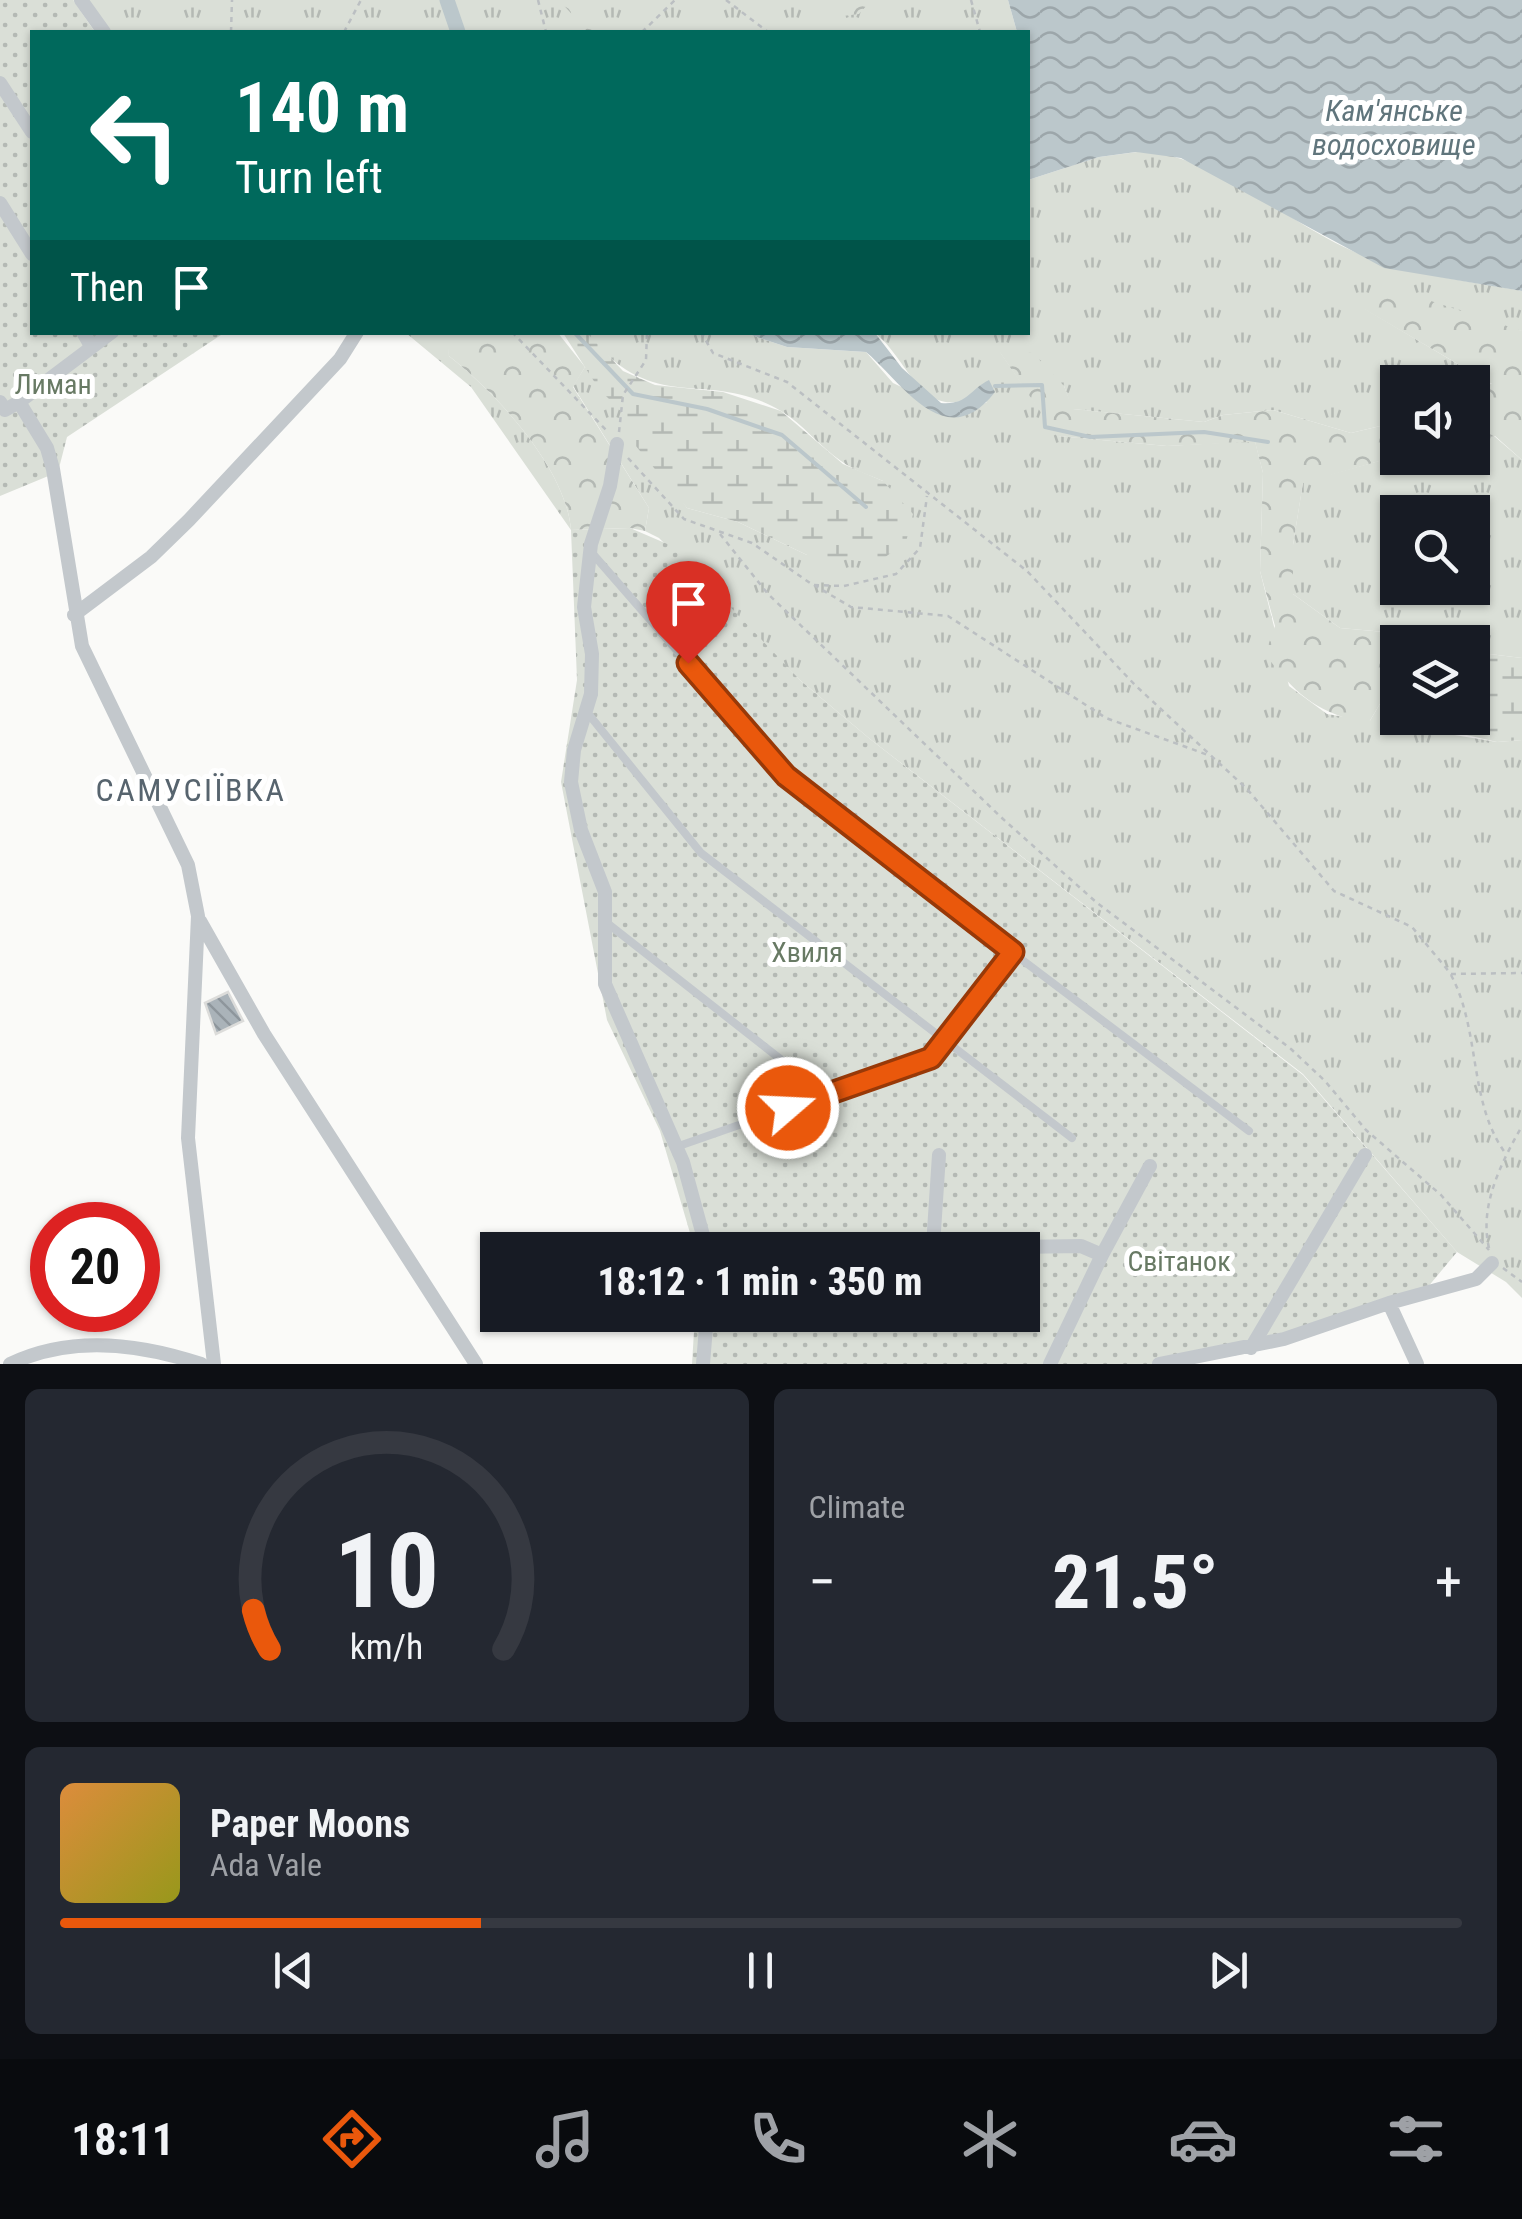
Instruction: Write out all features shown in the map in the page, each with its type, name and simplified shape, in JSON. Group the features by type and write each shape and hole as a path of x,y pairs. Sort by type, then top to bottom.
{"street":[{"path":"81,0 103,30"},
{"path":"0,83 30,129"},
{"path":"0,204 30,251"},
{"path":"74,615 151,557 189,520 340,359 355,335"},
{"path":"87,339 6,407 47,448 82,646 188,865 198,916 188,1138 214,1364"},
{"path":"617,444 610,486 590,550 584,606 592,654 591,694 574,750 571,782 581,830 605,892 605,984 676,1147 702,1232"},
{"path":"198,916 264,1034 476,1364"},
{"path":"934,1232 939,1155"},
{"path":"1250,1348 1365,1155"},
{"path":"1050,1364 1102,1254 1150,1166"},
{"path":"1040,1246 1082,1246 1102,1254"},
{"path":"1159,1364 1250,1348 1389,1303 1476,1280 1490,1256"},
{"path":"1389,1303 1418,1364"},
{"path":"703,1364 705,1332"},
{"path":"10,1364 67,1343 124,1347 201,1364"}],"lane":[{"path":"590,550 786,776 1249,1131"},
{"path":"586,712 701,852 1072,1138"},
{"path":"607,923 825,1094"},
{"path":"676,1147 931,1058 1013,952"}],"path":[{"path":"232,0 232,30"},
{"path":"345,30 361,0"},
{"path":"538,0 546,30"},
{"path":"644,30 675,0"},
{"path":"726,0 765,30"},
{"path":"971,0 979,30"},
{"path":"515,335 684,520 752,543 851,607 948,616 1106,718 1212,757"},
{"path":"617,444 623,395 646,360 647,335"},
{"path":"703,335 713,353 787,382 926,496 1027,571 1135,685 1247,789 1334,892 1412,927 1451,974 1468,1006 1489,1130 1506,1154"},
{"path":"813,585 844,586 896,574 920,548 926,496"},
{"path":"720,534 768,594 1003,818 1096,902 1291,1049 1326,1081 1366,1130 1440,1195 1490,1256 1522,1282"},
{"path":"1451,974 1522,973"},
{"path":"1490,1256 1483,1222 1506,1154 1522,1126"}],"green space":[{"name":"Лиман","path":"0,0 73,0 94,30 30,30 30,335 221,335 67,437 58,472 0,496"},
{"path":"73,0 1008,0 1016,30 94,30"},
{"path":"559,0 580,0 583,9 618,30 586,30"},
{"path":"835,0 905,2 902,10 891,12 868,4 859,14 843,16 829,6"},
{"path":"1137,152 1165,155 1218,174 1319,234 1366,256 1432,275 1522,291 1522,331 1365,309 1459,365 1380,365 1380,426 1351,433 1273,410 1223,415 1204,422 1072,409 1064,386 1000,352 1058,436 1167,446 1255,441 1263,473 1260,571 1289,686 1327,714 1380,723 1380,735 1522,740 1522,1298 1506,1282 1457,1252 1303,1074 870,739 801,681 659,538 645,531 649,508 573,386 585,367 623,413 687,508 738,522 807,555 883,481 841,461 781,411 729,392 658,383 635,375 589,335 751,335 787,347 866,352 893,383 963,416 987,402 972,397 940,401 927,394 877,335 1030,335 1030,179 1099,157"},
{"path":"1365,293 1428,300 1522,331 1522,460 1495,436 1490,437 1490,365 1460,365 1364,309"},
{"path":"408,335 448,335 449,356 507,411 543,457 566,506 571,530 471,387"},
{"path":"446,335 560,335 585,367 573,387 649,508 645,531 571,530 566,506 543,457 507,411 449,356"},
{"path":"564,335 589,335 623,371 655,385 723,392 781,411 843,464 883,481 913,514 906,542 877,563 807,555 738,522 687,508 626,434 623,413 599,389"},
{"path":"999,351 1033,353 1064,386 1073,409 1204,422 1223,415 1273,410 1351,433 1380,426 1380,461 1303,483 1293,545 1293,594 1340,628 1380,632 1380,704 1368,724 1334,714 1309,700 1265,654 1275,626 1260,571 1263,473 1255,442 1167,446 1057,436"},
{"path":"1494,436 1522,460 1522,658 1490,654 1490,625 1380,625 1380,632 1340,628 1293,594 1293,545 1303,482 1380,461 1380,475 1490,475 1490,437"},
{"name":"Хвиля","path":"630,528 672,546 801,681 870,739 1303,1075 1457,1252 1427,1288 1250,1353 1179,1364 692,1364 694,1332 1040,1332 1040,1232 690,1232 660,1131 607,1020 561,782 577,680 571,530"},
{"path":"1490,654 1522,658 1522,740 1497,742 1467,735 1490,735"},
{"path":"1380,704 1380,725 1368,724"}],"water":[{"name":"Кам'янське водосховище","path":"1008,0 1522,0 1522,291 1384,268 1181,158 1136,152 1099,157 1030,179 1030,30 1016,30"},
{"path":"751,335 877,335 902,368 941,403 963,399 989,380 995,392 977,410 959,417 942,416 910,395 866,352 787,347"}],"building":[{"path":"228,992 243,1021 216,1034 205,1003"}],"waterway":[{"path":"447,0 457,30"},
{"path":"577,335 633,394 707,409 782,435 866,507"},
{"path":"995,386 1042,385 1045,427 1090,437 1204,432 1268,442"}],"district":[{"name":"САМУСІЇВКА","path":"191,790"}],"route":[{"path":"688,663 786,776 1013,952 931,1058 788,1108"}],"park label":[{"name":"Світанок","path":"1179,1261"}]}
